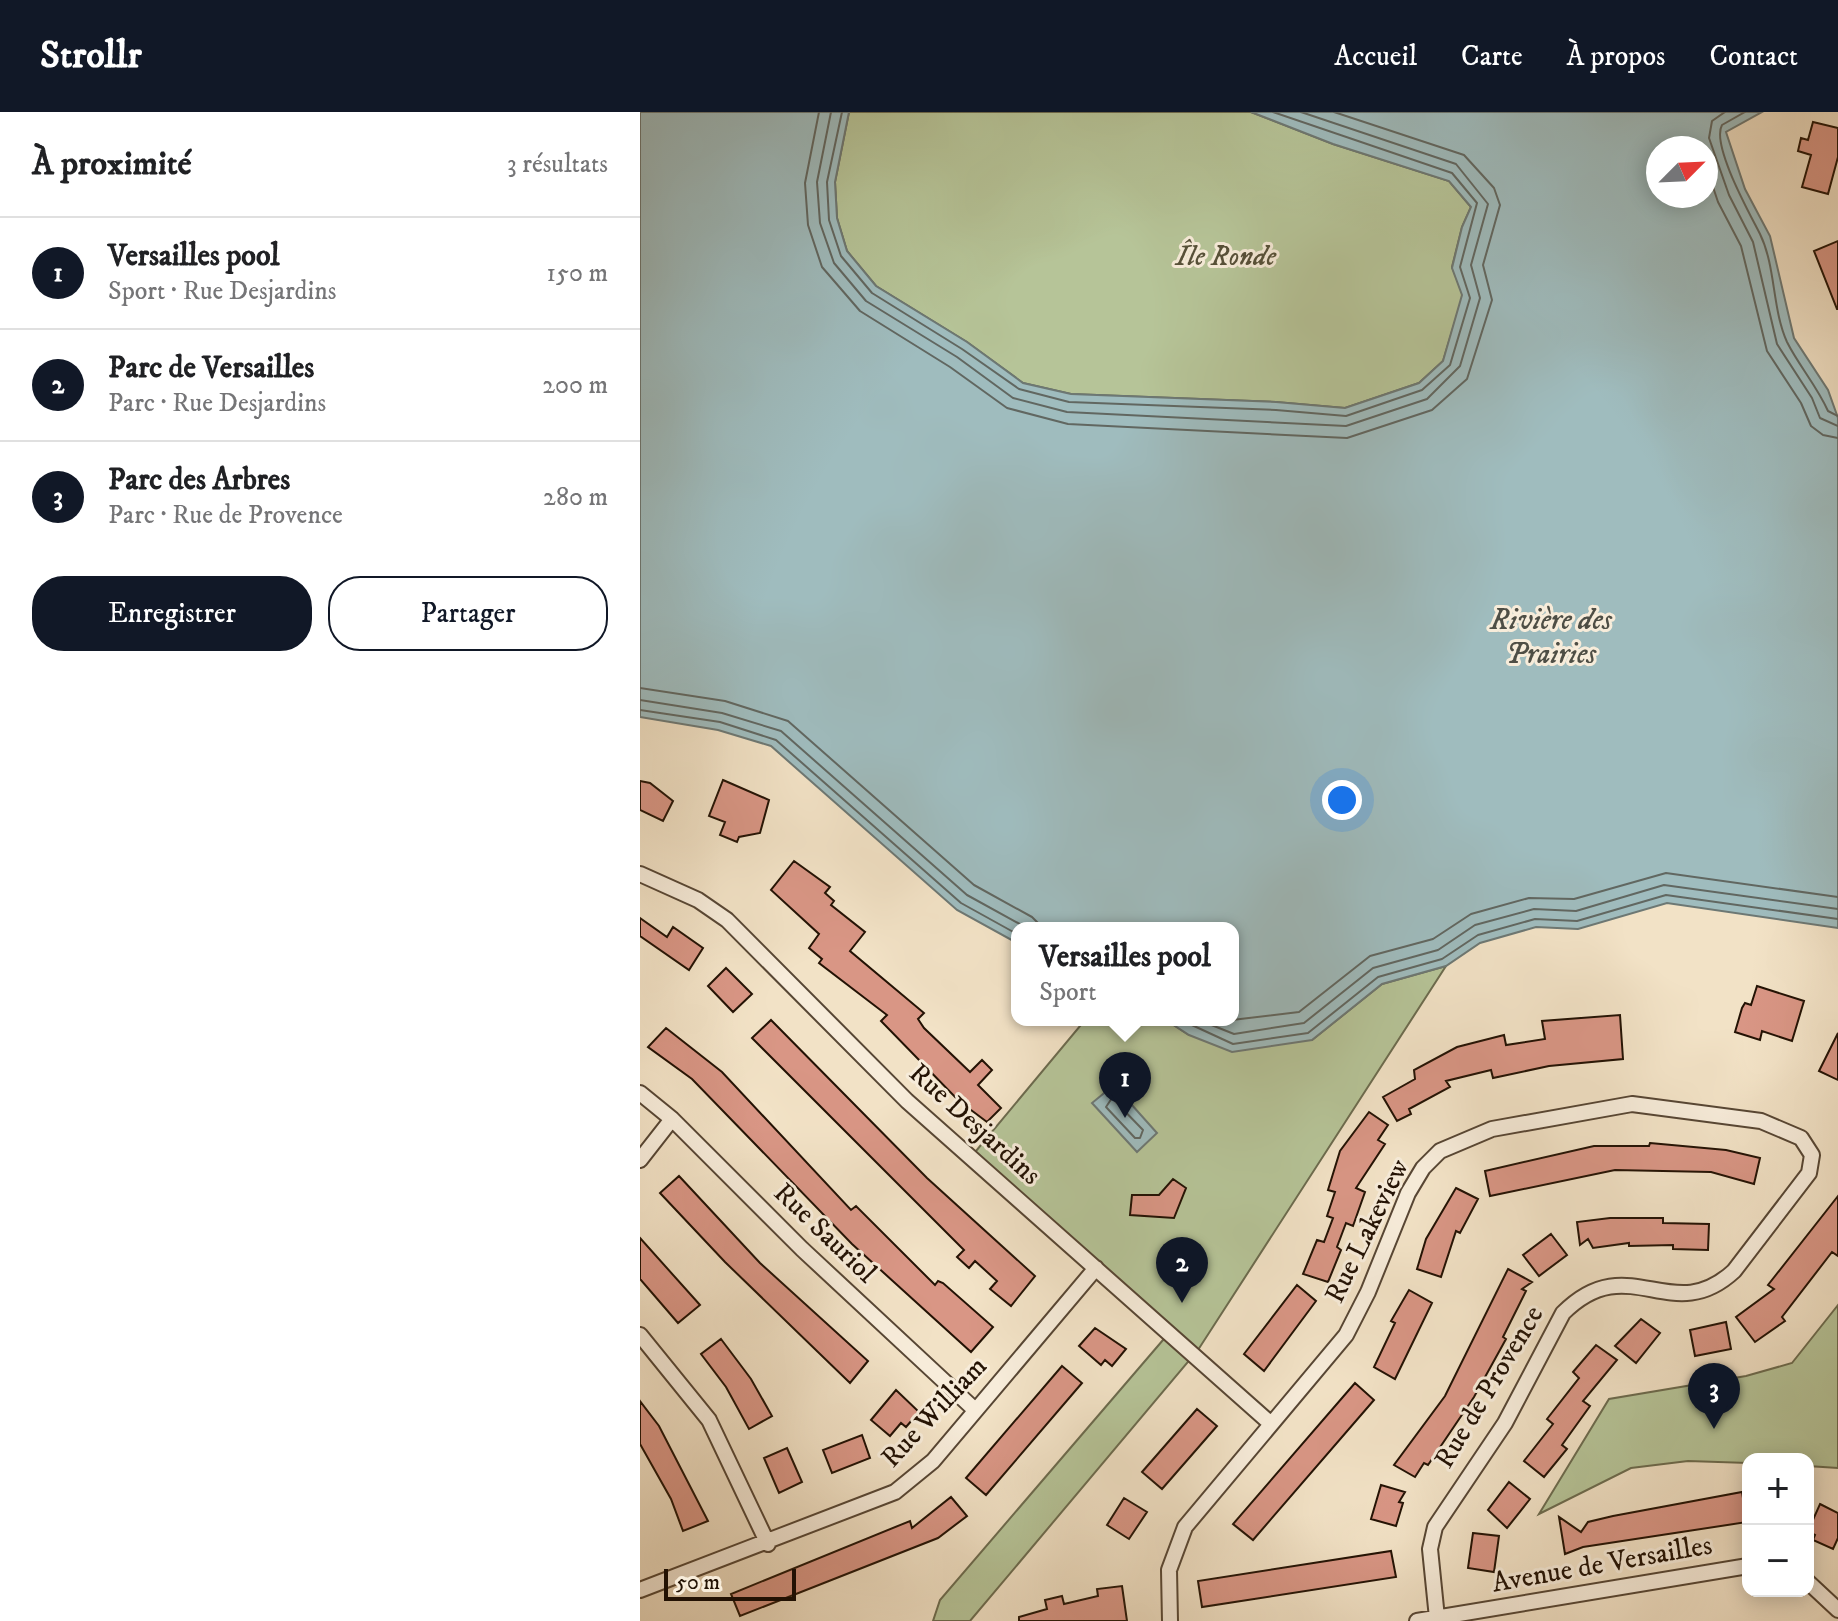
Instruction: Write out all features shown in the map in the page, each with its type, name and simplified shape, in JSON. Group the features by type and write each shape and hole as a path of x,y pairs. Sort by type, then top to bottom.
{"street":[{"name":"Rue Desjardins","path":"640,874 698,900 727,920 907,1101 1270,1423"},
{"name":"Rue Sauriol","path":"640,1093 672,1119 802,1249 974,1409"},
{"name":"Rue Lakeview","path":"1170,1621 1169,1570 1185,1527 1346,1335 1368,1292 1408,1193 1423,1168 1440,1151 1492,1129 1632,1104 1761,1121 1801,1138 1812,1155"},
{"path":"640,1160 672,1119"},
{"name":"Rue de Provence","path":"1437,1618 1430,1549 1435,1527 1505,1423 1563,1313 1577,1299 1596,1288 1615,1284 1692,1295 1720,1284 1795,1193 1809,1173 1812,1155"},
{"name":"Rue William","path":"640,1590 768,1544 895,1492 933,1461 1096,1268"},
{"path":"640,1335 709,1420 768,1544"},
{"name":"Avenue de Versailles","path":"1417,1621 1742,1567"},
{"path":"1814,1588 1838,1610"}],"green space":[{"name":"Île Ronde","path":"849,112 1251,112 1333,144 1449,181 1471,207 1462,227 1452,267 1463,295 1443,361 1419,383 1345,408 1276,402 1071,394 1023,383 967,342 876,286 847,251 837,218 835,182"},
{"path":"1446,966 1198,1350 970,1621 933,1621 940,1600 1169,1333 971,1157 1080,1026 1175,1026 1189,1035 1312,1040 1382,984"},
{"path":"1838,1305 1838,1468 1814,1466 1814,1453 1742,1453 1742,1463 1688,1461 1631,1468 1539,1514 1609,1399 1746,1376 1792,1363"}],"water":[{"name":"Rivière des Prairies","path":"640,112 849,112 835,182 837,218 847,251 876,286 967,342 1023,383 1071,394 1276,402 1345,408 1419,383 1443,361 1462,295 1452,268 1462,227 1471,207 1449,181 1333,144 1251,112 1762,112 1726,132 1745,189 1770,236 1794,338 1828,390 1838,418 1838,928 1667,903 1578,929 1536,927 1480,943 1446,966 1382,984 1312,1040 1232,1052 1189,1035 1175,1026 1239,1026 1239,922 1011,922 1011,940 957,910 771,746 718,730 640,717"},
{"path":"1114,1085 1157,1133 1137,1152 1092,1103"}],"building":[{"path":"1813,122 1838,128 1838,157 1828,194 1802,187 1811,155 1798,151 1801,138 1808,140"},
{"path":"1838,241 1838,309 1837,309 1814,251"},
{"path":"723,780 769,800 760,833 739,837 737,842 720,835 725,822 709,816"},
{"path":"640,781 650,783 673,801 663,821 640,810"},
{"path":"794,861 830,887 825,893 834,901 831,905 865,932 850,951 924,1013 918,1019 924,1028 970,1072 982,1060 992,1070 978,1085 1001,1108 987,1122 959,1101 881,1021 887,1015 819,963 822,959 809,948 819,934 771,890"},
{"path":"640,918 667,937 673,927 703,948 689,970 640,936"},
{"path":"726,968 752,994 733,1012 708,986"},
{"path":"1757,986 1804,1001 1792,1041 1762,1031 1760,1040 1735,1032 1742,1008 1745,1003 1751,1005"},
{"path":"1620,1015 1623,1059 1549,1066 1493,1078 1491,1070 1446,1081 1450,1087 1409,1109 1411,1114 1397,1121 1383,1097 1415,1079 1414,1070 1457,1047 1504,1035 1506,1045 1545,1039 1542,1021"},
{"path":"771,1020 927,1178 1035,1276 1011,1306 990,1289 997,1281 975,1261 969,1268 957,1257 964,1250 752,1038"},
{"path":"666,1028 722,1072 851,1210 856,1206 935,1285 938,1281 943,1283 993,1327 971,1352 852,1244 692,1079 648,1047"},
{"path":"1838,1033 1838,1080 1819,1071"},
{"path":"1369,1112 1388,1125 1378,1140 1385,1144 1356,1188 1365,1192 1353,1226 1346,1223 1337,1247 1341,1250 1328,1282 1303,1274 1317,1240 1324,1242 1333,1218 1327,1216 1335,1192 1328,1190 1340,1151"},
{"path":"1650,1143 1726,1150 1760,1158 1754,1184 1711,1172 1615,1170 1490,1196 1485,1171 1594,1146 1649,1146"},
{"path":"679,1176 760,1263 868,1361 850,1383 725,1262 660,1193"},
{"path":"1173,1179 1186,1188 1174,1218 1130,1215 1132,1195 1159,1195"},
{"path":"1456,1188 1478,1199 1460,1233 1456,1231 1441,1277 1417,1269 1426,1239"},
{"path":"1838,1196 1838,1256 1832,1252 1782,1317 1785,1321 1755,1342 1736,1317 1774,1289 1768,1285"},
{"path":"1610,1218 1663,1218 1663,1223 1709,1224 1708,1250 1673,1249 1673,1245 1629,1246 1629,1243 1593,1248 1588,1239 1580,1245 1577,1222"},
{"path":"1551,1234 1567,1255 1539,1276 1523,1255"},
{"path":"640,1238 700,1305 678,1323 640,1279"},
{"path":"1508,1269 1532,1282 1522,1289 1526,1291 1503,1337 1506,1339 1474,1397 1428,1465 1424,1463 1415,1477 1394,1465 1445,1396"},
{"path":"1297,1285 1316,1301 1264,1371 1244,1354"},
{"path":"1409,1290 1432,1303 1395,1379 1374,1367 1395,1323 1391,1321"},
{"path":"1641,1319 1660,1333 1636,1363 1615,1346"},
{"path":"1726,1322 1731,1349 1695,1356 1690,1330"},
{"path":"1095,1328 1126,1349 1112,1366 1105,1360 1101,1365 1079,1346"},
{"path":"721,1339 751,1379 772,1416 749,1429 726,1387 701,1354"},
{"path":"1596,1345 1617,1360 1583,1401 1590,1406 1562,1445 1567,1449 1544,1477 1524,1461 1553,1424 1547,1419 1579,1378 1573,1372"},
{"path":"1062,1366 1082,1383 986,1495 966,1478"},
{"path":"1355,1383 1374,1400 1253,1540 1233,1524"},
{"path":"896,1390 919,1412 906,1427 901,1423 890,1436 871,1420"},
{"path":"640,1401 659,1426 708,1521 683,1531 671,1499 640,1444"},
{"path":"1197,1409 1217,1426 1162,1489 1142,1472"},
{"path":"862,1435 870,1458 832,1473 823,1450"},
{"path":"787,1448 802,1482 779,1493 764,1458"},
{"path":"1509,1482 1530,1499 1507,1528 1488,1510"},
{"path":"1381,1485 1405,1492 1399,1502 1403,1503 1396,1526 1371,1519"},
{"path":"1742,1492 1742,1523 1583,1547 1565,1554 1559,1517 1581,1532 1588,1522"},
{"path":"951,1497 967,1516 938,1538 740,1616 731,1594 910,1521 912,1528"},
{"path":"1124,1498 1147,1512 1129,1539 1107,1525"},
{"path":"1820,1504 1838,1513 1838,1538 1833,1549 1814,1540 1814,1518"},
{"path":"1473,1533 1499,1536 1494,1572 1468,1568"},
{"path":"1391,1551 1396,1577 1202,1607 1198,1581"},
{"path":"1122,1586 1127,1621 1019,1621 1019,1617 1047,1609 1045,1600 1062,1596 1064,1604 1098,1596 1097,1589"}],"place":[{"name":"Versailles pool","path":"1125,1118"},
{"name":"Parc de Versailles","path":"1182,1303"},
{"name":"Parc des Arbres","path":"1714,1429"}]}
